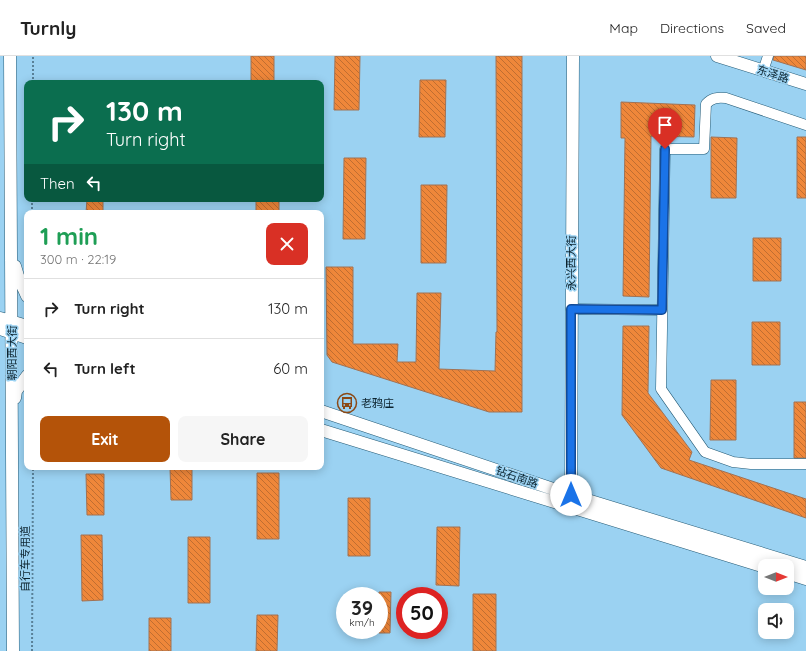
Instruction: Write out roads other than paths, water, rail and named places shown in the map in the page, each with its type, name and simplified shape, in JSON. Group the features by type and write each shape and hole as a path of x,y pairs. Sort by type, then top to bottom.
{"main road":[{"name":"朝阳西大街","path":"10,56 13,651"},
{"name":"永兴西大街","path":"571,495 573,56"},
{"name":"东泽路","path":"717,56 806,84"},
{"path":"11,249 18,276 24,289"},
{"path":"0,318 24,336"},
{"path":"0,329 24,326"},
{"path":"12,411 16,391 24,380"},
{"name":"钻石南路","path":"324,412 571,495 806,567"},
{"name":"钻石南路","path":"324,431 758,565"},
{"path":"794,576 806,579"}],"street":[{"path":"763,71 768,56"},
{"path":"806,125 720,97 711,99 706,104 704,149 665,149 660,389 704,452 733,462 752,464 806,464"},
{"path":"571,309 662,310"}],"place":[{"name":"老鸦庄","path":"347,403"}]}
